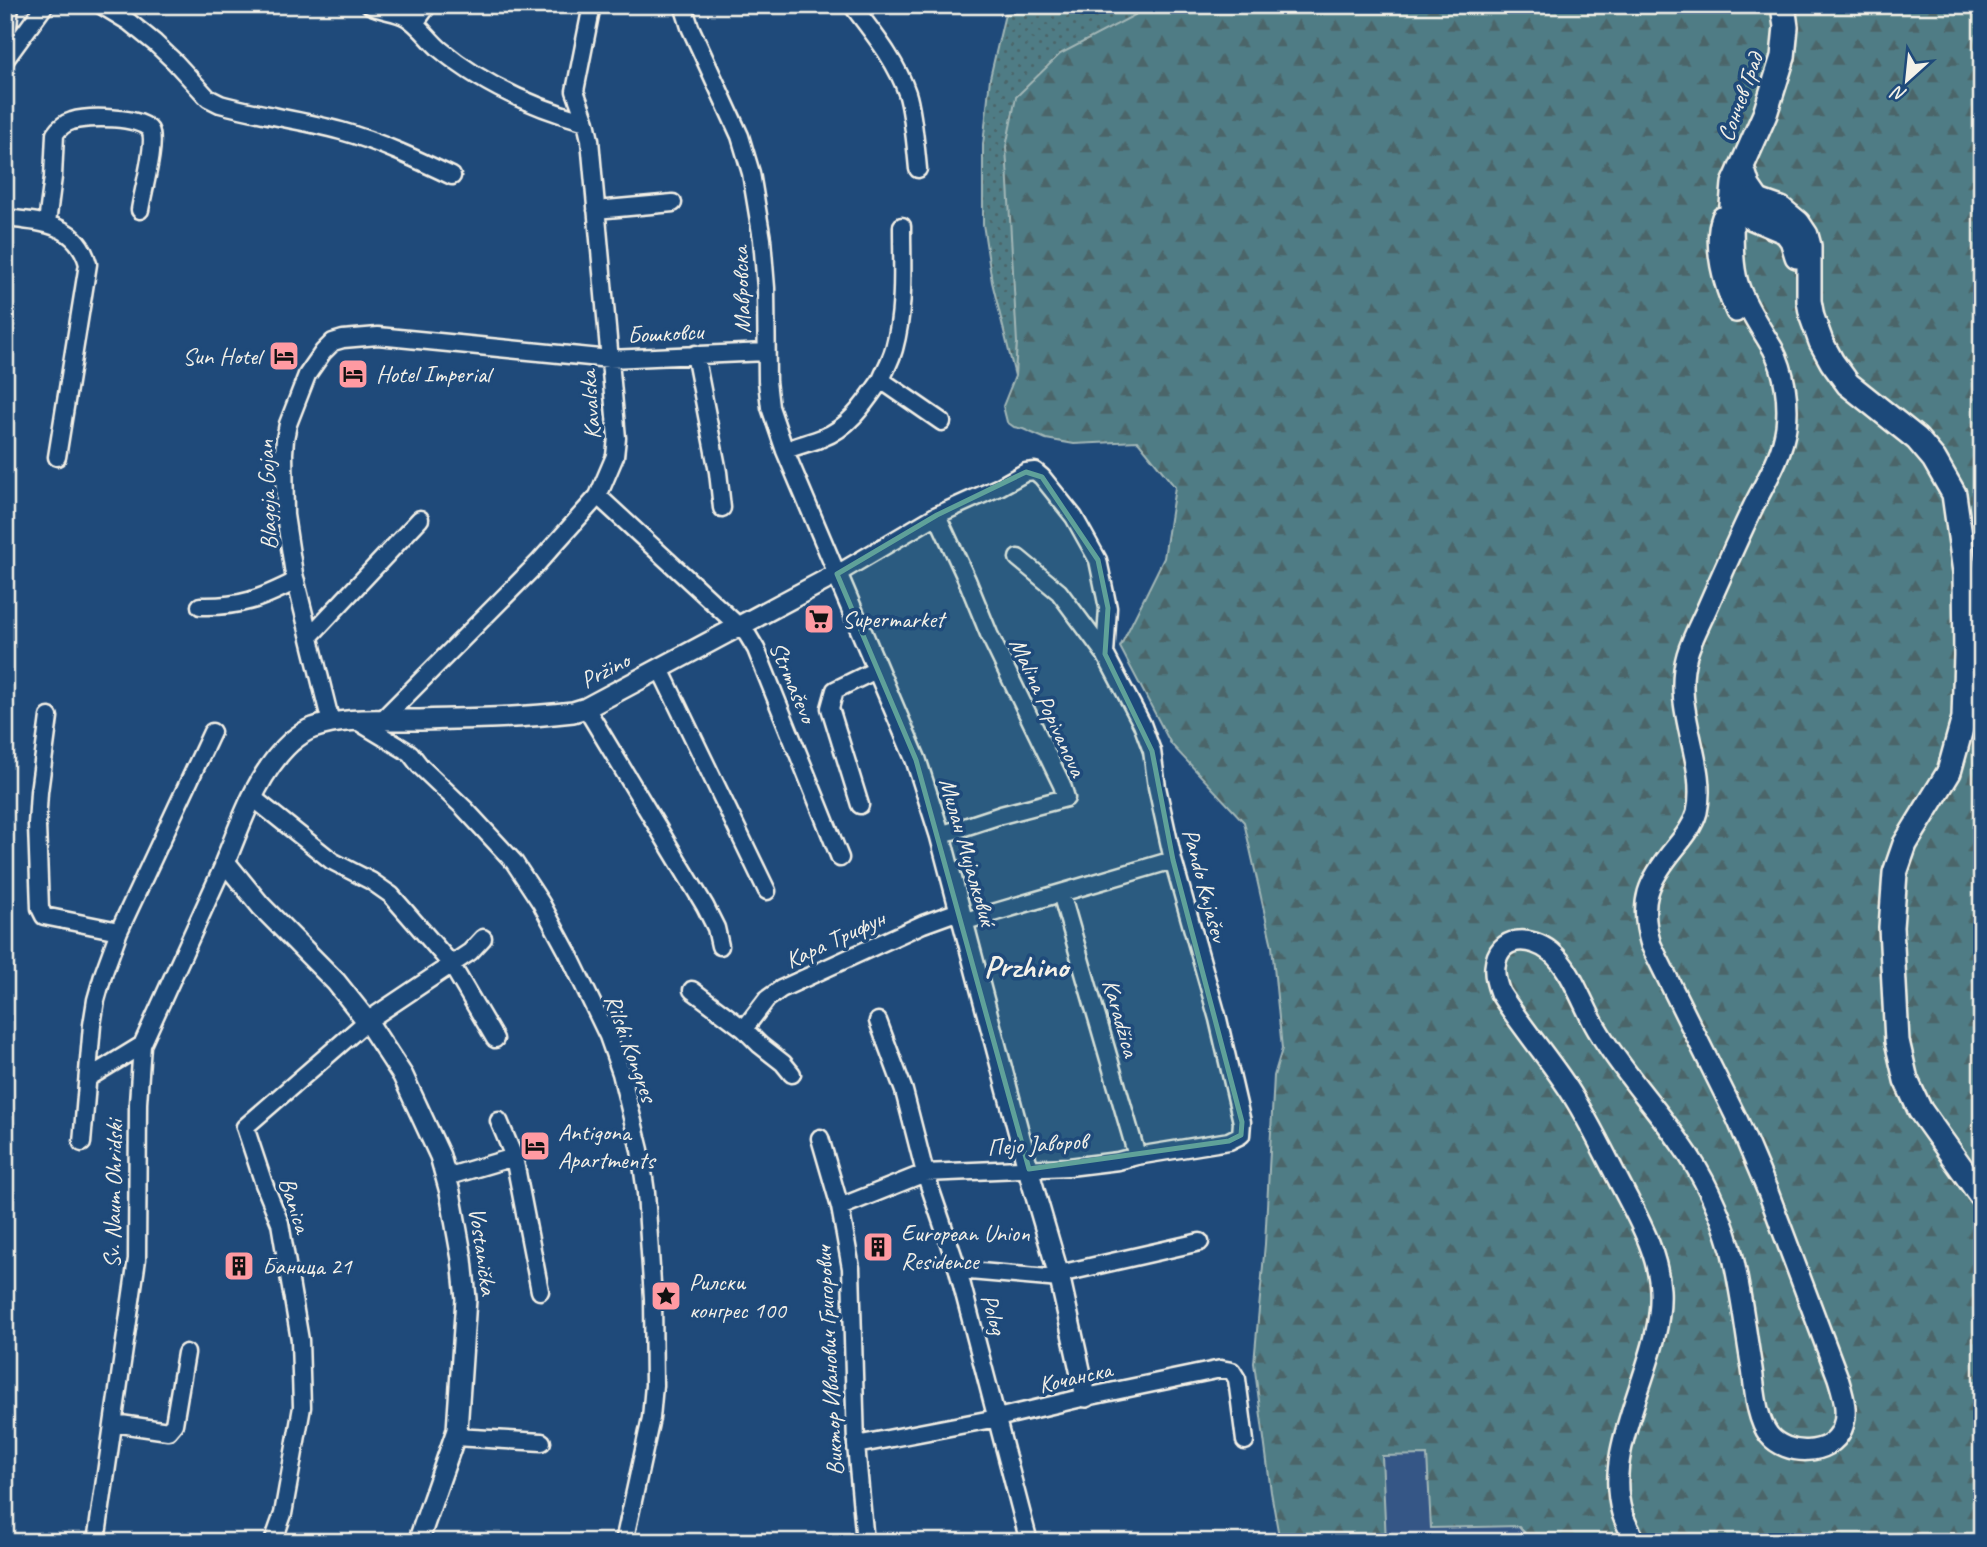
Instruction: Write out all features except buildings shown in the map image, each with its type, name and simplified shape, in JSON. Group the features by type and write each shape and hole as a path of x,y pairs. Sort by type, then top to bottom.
{"main road":[{"name":"Сончев Град","path":"1732,205 1734,184 1765,114 1783,57 1786,27 1783,5"},
{"path":"1934,459 1907,436 1859,403 1827,370 1804,319 1800,263 1786,232 1741,213 1732,205 1742,201 1761,202 1791,215 1806,235 1812,317 1832,362 1848,384 1917,439 1934,459 1954,494 1964,556 1964,718 1949,772 1905,844 1895,873 1891,927 1897,1041 1906,1080 1920,1110 1982,1197"}],"street":[{"path":"5,59 10,5"},
{"path":"5,59 45,5"},
{"path":"101,5 155,43 208,98 220,104 343,131 394,149 452,176"},
{"path":"370,5 402,15 415,23 441,51 482,80 553,111 586,122"},
{"path":"415,23 428,5"},
{"name":"Kavalska","path":"381,721 538,563 598,496 615,456 617,438 590,140 575,84 592,5"},
{"name":"Мавровска","path":"682,5 740,136 751,173 762,239 766,288 766,352 770,407 785,451 838,574"},
{"path":"852,5 894,66 908,94 918,169"},
{"path":"47,223 55,134 71,121 90,118 139,122 149,128 152,136 150,158 139,210"},
{"path":"1743,164 1750,186 1761,202"},
{"path":"596,210 673,203"},
{"path":"1636,1542 1625,1522 1620,1504 1620,1461 1625,1434 1655,1336 1661,1292 1658,1271 1642,1226 1583,1114 1568,1088 1500,993 1495,966 1503,948 1511,942 1520,940 1542,946 1554,954 1563,965 1597,1029 1682,1144 1704,1180 1722,1219 1731,1251 1756,1397 1768,1433 1787,1448 1811,1450 1835,1438 1845,1418 1838,1378 1768,1192 1738,1121 1651,945 1645,918 1646,897 1653,878 1692,825 1699,796 1684,701 1684,669 1693,639 1772,472 1782,446 1786,419 1786,394 1780,366 1740,289 1735,270 1732,205"},
{"path":"1732,205 1723,215 1720,224 1720,266 1723,279 1733,305 1768,367 1777,395 1774,449 1757,500"},
{"path":"5,218 47,223 66,231 85,253 88,264 57,457"},
{"path":"785,451 799,444 821,439 849,422 881,380 893,352 898,328 902,297 902,226"},
{"path":"1734,250 1738,241 1750,230 1773,226"},
{"name":"Blagoja Gojan","path":"331,723 296,580 285,514 284,453 288,424 307,375 323,352 333,342 378,336 610,359"},
{"name":"Бошковси","path":"610,359 766,352"},
{"path":"695,354 718,472 722,508"},
{"path":"881,380 942,422"},
{"name":"Pržino","path":"225,862 252,797 269,770 291,742 311,728 357,721 561,713 586,708 838,574 937,514 1026,472 1035,471 1042,477 1074,517 1098,560 1108,608 1105,654"},
{"name":"Strmaševo","path":"598,496 747,634 756,649 840,858"},
{"name":"Malina Popivanova","path":"937,514 989,634 1066,798 940,835"},
{"path":"310,636 420,519"},
{"name":"Pando Knjašev","path":"1018,558 1059,592 1105,654 1142,724 1152,751 1173,860 1219,1019 1242,1122 1241,1135"},
{"name":"Милан Мијалковиќ","path":"838,574 916,760 940,835 1059,1277 1086,1397"},
{"path":"200,606 242,604 264,597 296,580"},
{"path":"660,669 767,891"},
{"path":"860,805 830,708 835,690 878,669"},
{"path":"586,708 705,906 716,928 720,946"},
{"path":"49,717 37,825 40,908 44,916 119,931"},
{"name":"Rilski Kongres","path":"402,720 410,753"},
{"name":"Rilski Kongres","path":"357,721 410,753 514,862 541,903 568,953 608,1036 627,1094 640,1150 646,1193 653,1298 654,1385 651,1418 624,1542"},
{"path":"82,1143 96,1000 119,931 212,732"},
{"path":"252,797 332,861 371,881 391,895 451,964 495,1039"},
{"name":"Кара Трифун","path":"744,1029 767,999 781,989 923,924 1061,893 1173,860"},
{"name":"Vostanička","path":"225,862 261,906 336,982 368,1021 412,1092 432,1135 446,1177 466,1289 460,1405 455,1437 418,1542"},
{"name":"Sv. Naum Ohridski","path":"96,1542 138,1259 138,1103 142,1045 225,862"},
{"name":"Karadžica","path":"1061,893 1137,1156"},
{"path":"368,1021 470,952 483,938"},
{"path":"692,990 744,1029 792,1074"},
{"name":"Banica","path":"273,1542 283,1514 302,1407 300,1340 280,1223 245,1127 368,1021"},
{"name":"Polog","path":"878,1021 904,1091 925,1173 958,1270 1028,1542"},
{"path":"88,1078 142,1045"},
{"path":"499,1121 514,1157 540,1291"},
{"name":"Пејо Јаворов","path":"840,1207 925,1173 1029,1169 1118,1161 1229,1141 1241,1135"},
{"name":"Виктор Иванович Григорович","path":"820,1138 840,1207 851,1268 856,1444 865,1542"},
{"path":"446,1177 514,1157"},
{"path":"958,1270 1059,1277 1200,1242"},
{"path":"114,1423 168,1431 174,1424 186,1353"},
{"name":"Кочанска","path":"856,1444 997,1418 1222,1369 1232,1371 1237,1379 1245,1441"},
{"path":"455,1437 542,1442"}],"highlighted area":[{"path":"1026,472 1042,477 1098,560 1108,608 1105,654 1152,751 1173,860 1242,1122 1241,1135 1229,1141 1029,1169 916,760 837,574 937,515"}],"shaded area":[{"path":"1381,1455 1427,1455 1431,1528 1520,1526 1532,1542 1386,1542"}],"green space":[{"path":"1073,5 1145,5 1135,15 1017,343 1015,376 992,282 983,224 983,145 990,78 1005,14"},
{"path":"1145,5 1982,5 1982,1542 1532,1542 1519,1526 1431,1528 1427,1455 1382,1456 1386,1542 1280,1542 1254,1363 1265,1244 1274,1076 1282,1049 1272,946 1244,822 1171,744 1120,647 1164,558 1175,487 1138,441 1074,444 1046,439 1007,422 1003,406 1015,376 1017,343 1006,147 1016,97 1060,54 1135,15"}],"place":[{"name":"Sun Hotel","path":"284,356"},
{"name":"Hotel Imperial","path":"353,374"},
{"name":"Supermarket","path":"819,619"},
{"name":"Antigona Apartments","path":"535,1146"},
{"name":"European Union Residence","path":"878,1247"},
{"name":"Баница 21","path":"239,1266"},
{"name":"Рилски конгрес 100","path":"666,1296"}],"district":[{"name":"Przhino","path":"1026,966"}]}
